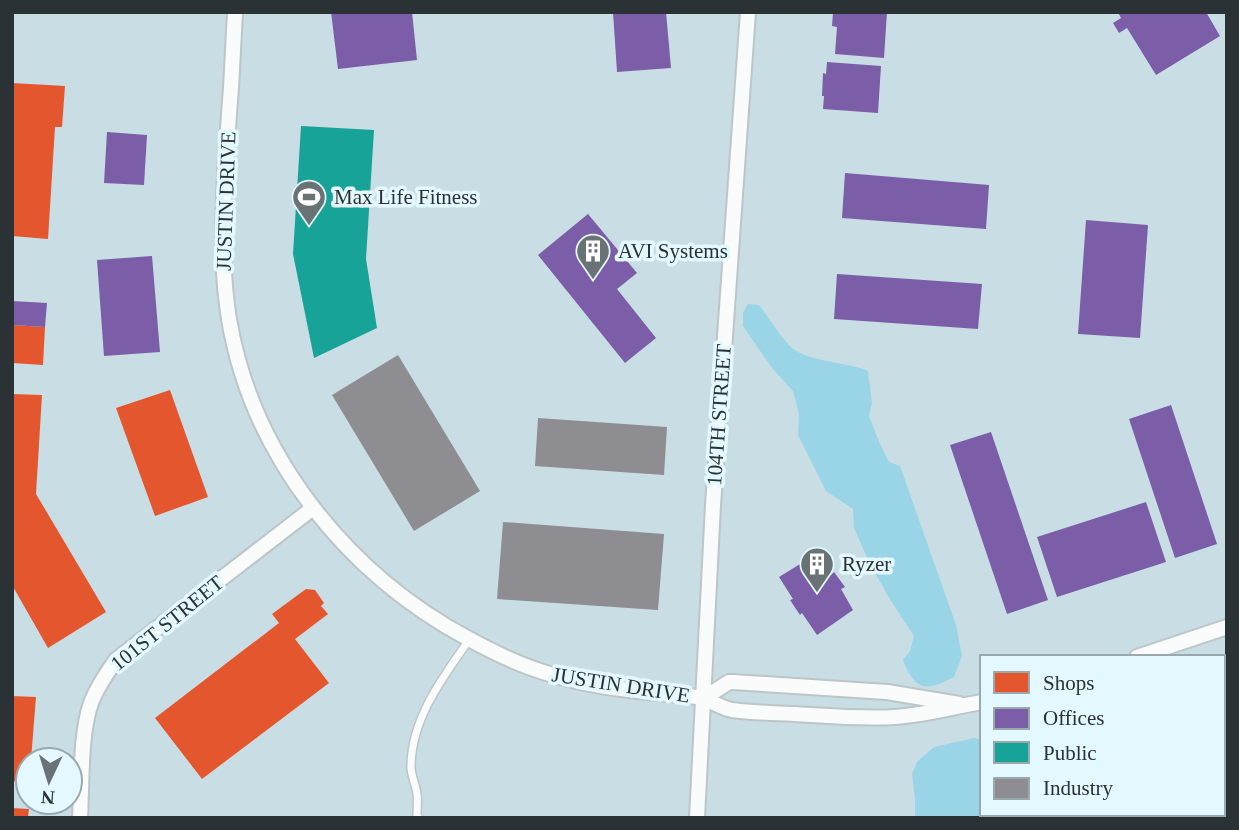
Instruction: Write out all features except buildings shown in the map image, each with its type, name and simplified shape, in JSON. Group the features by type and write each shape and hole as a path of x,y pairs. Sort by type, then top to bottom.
{"street":[{"name":"JUSTIN DRIVE","path":"235,12 222,229 223,275 229,321 240,366 256,409 277,453 303,494 333,532 377,576 404,599 444,626 498,654 583,683 704,698 729,710 863,718 896,717 980,702"},
{"name":"104TH STREET","path":"697,818 713,505 748,12"},
{"name":"101ST STREET","path":"80,818 85,730 90,705 101,680 116,660 313,508"},
{"path":"1144,655 1227,627"},
{"name":"JUSTIN DRIVE","path":"704,698 729,682 887,692 965,705"}],"lane":[{"path":"419,818 418,796 411,771 412,754 427,704 470,639"}],"shaded area":[{"path":"12,12 1227,12 1227,818 12,818"},
{"path":"748,304 759,305 796,351 868,371 872,403 869,416 889,462 900,466 956,625 962,656 954,677 937,685 926,686 913,679 907,669 903,660 910,651 914,636 870,564 854,528 853,509 826,491 798,435 799,414 793,391 772,368 743,326 743,313"},
{"path":"974,738 980,740 980,816 1010,818 915,818 912,774 917,762 934,747"}],"place":[{"name":"Max Life Fitness","path":"309,227"},
{"name":"AVI Systems","path":"593,281"},
{"name":"Ryzer","path":"817,594"}]}
